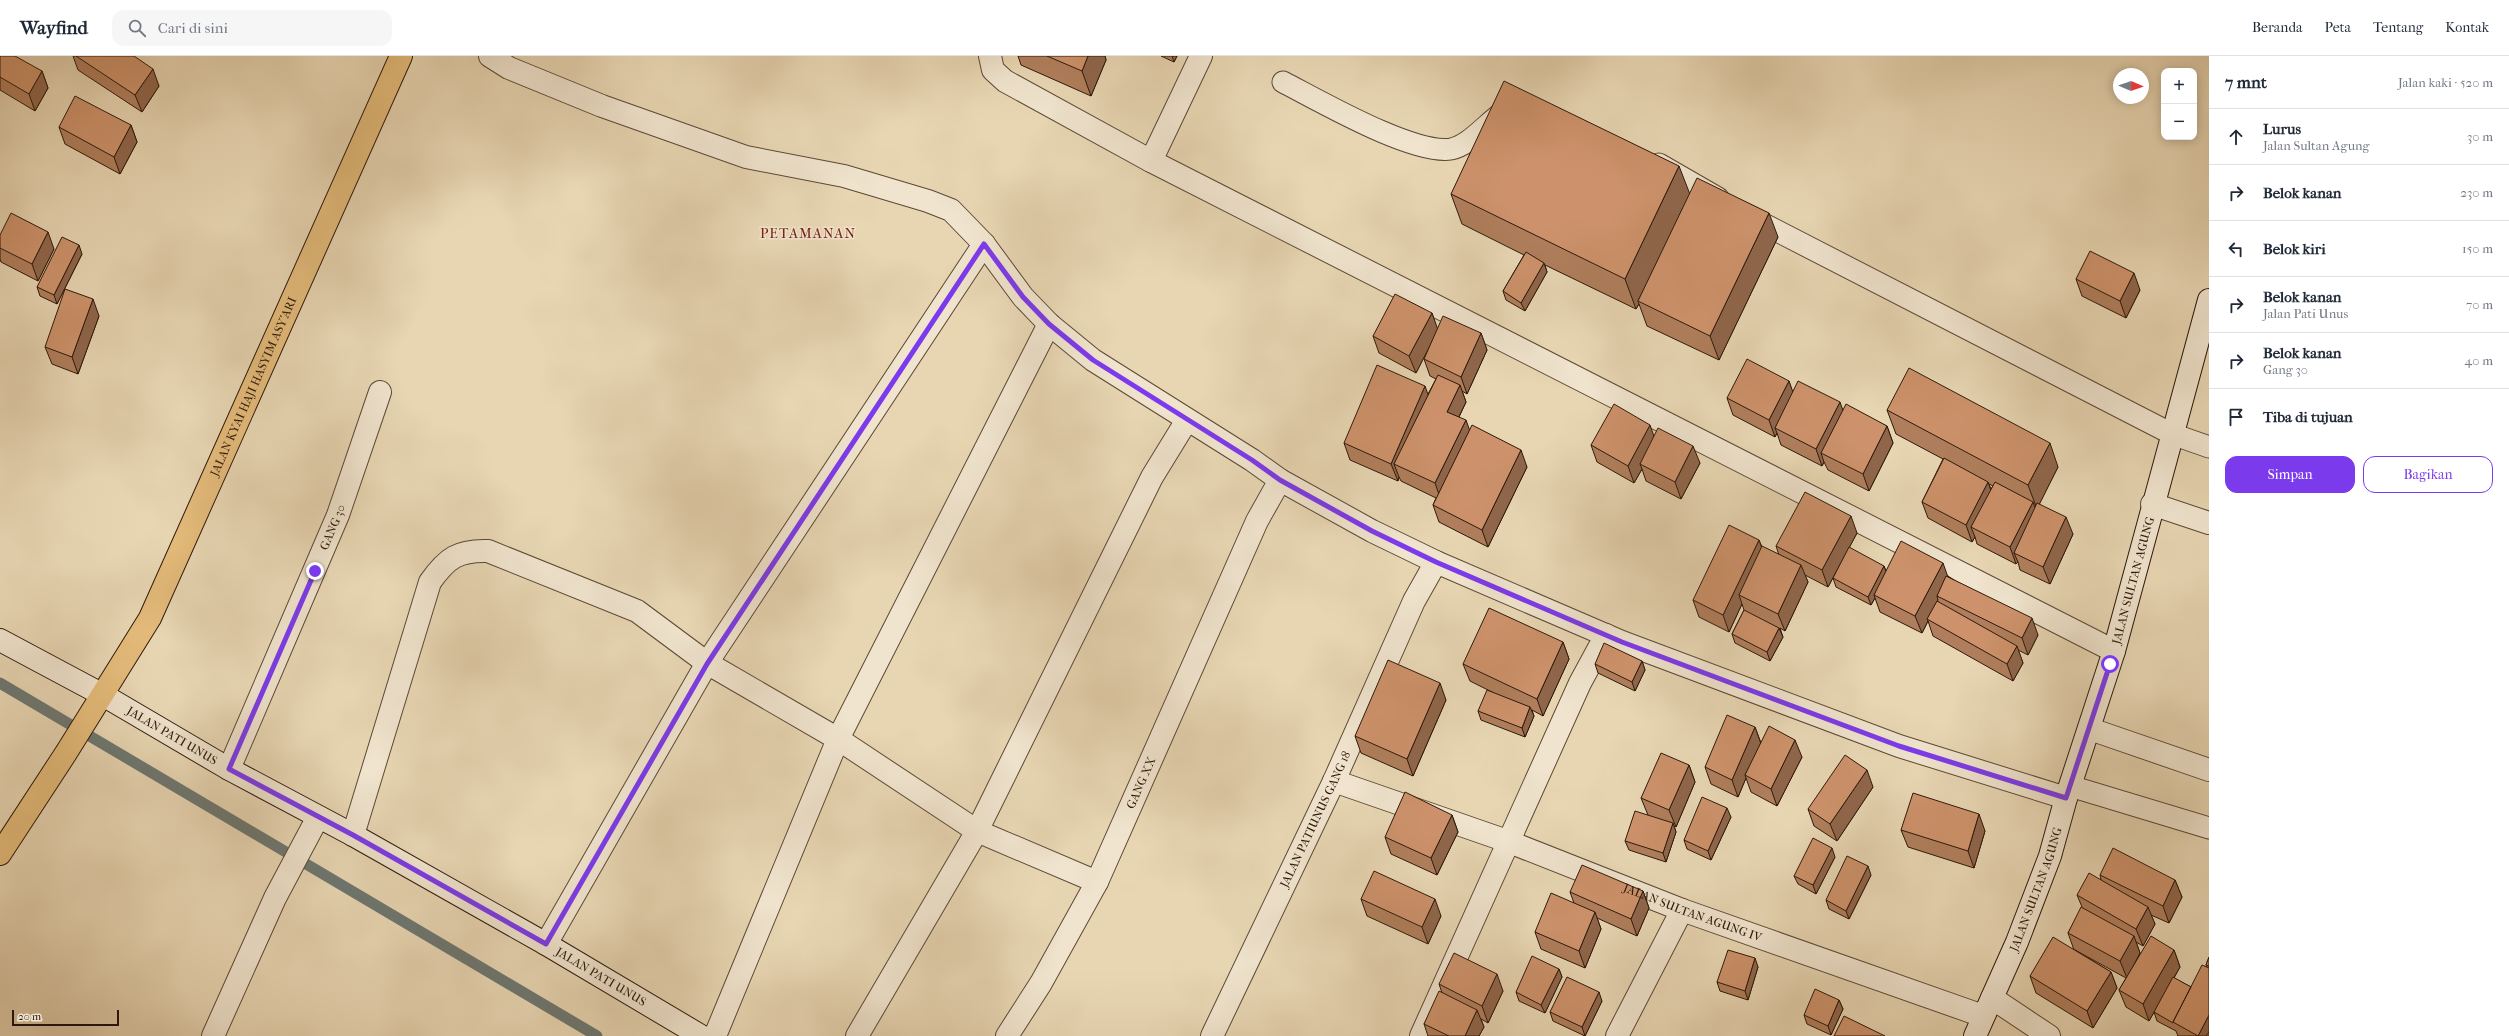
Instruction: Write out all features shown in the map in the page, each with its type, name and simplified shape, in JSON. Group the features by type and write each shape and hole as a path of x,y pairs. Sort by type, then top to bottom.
{"highway":[{"name":"JALAN KYAI HAJI HASYIM ASY'ARI","path":"0,854 98,703 150,618 397,65"}],"street":[{"path":"490,56 509,68 602,106 746,157 844,176 928,201 951,210 984,244 1023,297 1049,324 1093,360 1252,460 1277,488 1372,531 1432,570 1601,644 1899,746 2068,792"},
{"path":"990,56 993,70 1005,81 1151,161 2114,651"},
{"path":"1151,161 1201,56"},
{"path":"546,944 707,664 984,244"},
{"name":"JALAN SULTAN AGUNG","path":"1975,1036 2017,942 2050,856 2060,825 2068,792 2090,729 2114,651 2152,504 2209,300"},
{"path":"715,1036 838,739 1049,324"},
{"name":"GANG 30","path":"229,769 338,515 380,392"},
{"path":"857,1036 977,831 1152,477 1174,444 1187,420"},
{"name":"GANG XX","path":"1007,1036 1041,984 1097,882 1257,521 1277,488"},
{"path":"2152,504 2209,523"},
{"path":"353,835 430,582 443,564 467,550 488,551 637,611 707,664 838,739 977,831 1097,882"},
{"name":"JALAN PATIUNUS GANG 18","path":"1212,1036 1334,781 1414,601 1432,570"},
{"name":"JALAN PATI UNUS","path":"0,640 98,703 229,769 353,835 546,944 701,1036"},
{"path":"1421,1036 1507,841 1580,683 1601,644"},
{"path":"2090,729 2209,770"},
{"name":"JALAN SULTAN AGUNG IV","path":"1334,781 1507,841 1682,910 1988,1007 2049,1036"},
{"path":"213,1036 275,898 299,850 318,817"},
{"path":"1617,1036 1682,910"}],"lane":[{"path":"1283,82 1404,142 1432,149 1451,148 1463,143 1498,115 1516,104 1524,104"},
{"path":"1644,155 1761,223 2172,434 2209,447"},
{"path":"2068,792 2209,828"}],"building":[{"path":"0,56 15,56 42,71 29,94 0,77"},
{"path":"76,56 134,56 153,69 135,95"},
{"path":"1047,56 1088,56 1082,71"},
{"path":"1504,81 1679,166 1625,279 1451,194"},
{"path":"75,96 131,125 114,157 59,127"},
{"path":"1697,178 1769,213 1710,336 1638,301"},
{"path":"11,213 48,232 32,264 0,248 0,235"},
{"path":"62,237 79,245 54,295 37,287"},
{"path":"2090,251 2134,273 2120,301 2076,279"},
{"path":"1526,252 1544,263 1521,303 1503,291"},
{"path":"65,289 93,299 72,357 45,347"},
{"path":"1395,294 1432,313 1409,356 1373,336"},
{"path":"1443,316 1481,333 1461,377 1424,359"},
{"path":"1747,359 1789,381 1769,420 1727,398"},
{"path":"1377,365 1425,386 1391,464 1344,443"},
{"path":"1909,368 2050,443 2028,485 1887,410"},
{"path":"1438,375 1460,385 1447,412 1466,420 1435,483 1394,464"},
{"path":"1798,381 1840,402 1816,449 1775,428"},
{"path":"1614,404 1650,425 1628,466 1591,445"},
{"path":"1846,404 1887,426 1863,474 1821,453"},
{"path":"1472,425 1521,450 1482,530 1433,505"},
{"path":"1658,428 1693,446 1675,482 1640,464"},
{"path":"1944,458 1988,482 1966,525 1922,502"},
{"path":"1995,482 2033,502 2010,547 1971,527"},
{"path":"1805,492 1851,516 1822,570 1776,546"},
{"path":"2037,503 2066,517 2043,567 2014,553"},
{"path":"1729,525 1759,540 1723,615 1693,600"},
{"path":"1901,541 1943,563 1915,616 1874,595"},
{"path":"1762,546 1801,565 1778,614 1739,595"},
{"path":"1849,547 1884,566 1868,597 1833,578"},
{"path":"1946,576 2032,618 2022,638 1937,596"},
{"path":"1937,601 2017,646 2007,664 1927,619"},
{"path":"1489,608 1563,642 1537,699 1463,664"},
{"path":"1744,610 1779,628 1767,652 1732,634"},
{"path":"1604,643 1642,661 1632,682 1595,664"},
{"path":"1388,660 1440,683 1407,759 1355,736"},
{"path":"1487,690 1530,707 1522,728 1478,711"},
{"path":"1727,715 1755,727 1732,780 1705,767"},
{"path":"1769,726 1795,740 1771,789 1745,775"},
{"path":"1661,753 1689,765 1669,810 1641,798"},
{"path":"1845,755 1867,770 1830,824 1808,809"},
{"path":"1405,792 1452,815 1431,858 1385,837"},
{"path":"1913,793 1979,814 1968,851 1901,830"},
{"path":"1702,797 1727,808 1708,851 1684,840"},
{"path":"1635,811 1673,823 1663,853 1625,841"},
{"path":"1813,838 1832,848 1813,885 1794,876"},
{"path":"2113,848 2175,880 2163,906 2100,875"},
{"path":"1847,856 1868,866 1846,911 1826,900"},
{"path":"1582,865 1643,891 1631,919 1570,892"},
{"path":"1374,871 1435,899 1422,927 1361,899"},
{"path":"2089,873 2148,907 2136,929 2077,895"},
{"path":"1551,893 1595,912 1579,951 1535,932"},
{"path":"2081,907 2134,936 2120,961 2068,933"},
{"path":"2151,936 2174,950 2143,1004 2119,990"},
{"path":"2053,937 2111,972 2087,1011 2030,976"},
{"path":"1728,950 1755,958 1745,991 1717,982"},
{"path":"1454,953 1497,974 1482,1006 1439,984"},
{"path":"1532,956 1559,969 1541,1005 1516,992"},
{"path":"2209,957 2209,966 2206,965"},
{"path":"2202,965 2209,968 2209,1015 2198,1036 2173,1022"},
{"path":"1567,977 1599,992 1582,1027 1550,1012"},
{"path":"2173,977 2191,987 2173,1023 2154,1012"},
{"path":"1815,989 1839,1000 1828,1026 1804,1015"},
{"path":"1439,991 1477,1010 1465,1036 1449,1036 1424,1024"},
{"path":"1844,1016 1885,1036 1834,1036"}],"waterway":[{"path":"0,683 597,1036"}],"district":[{"name":"PETAMANAN","path":"808,233"}],"route":[{"path":"315,571 229,769 353,835 546,944 707,664 984,244 1023,297 1049,324 1093,360 1252,460 1280,480 1372,531 1436,562 1622,642 1899,746 2066,798 2090,729 2110,664"}]}
